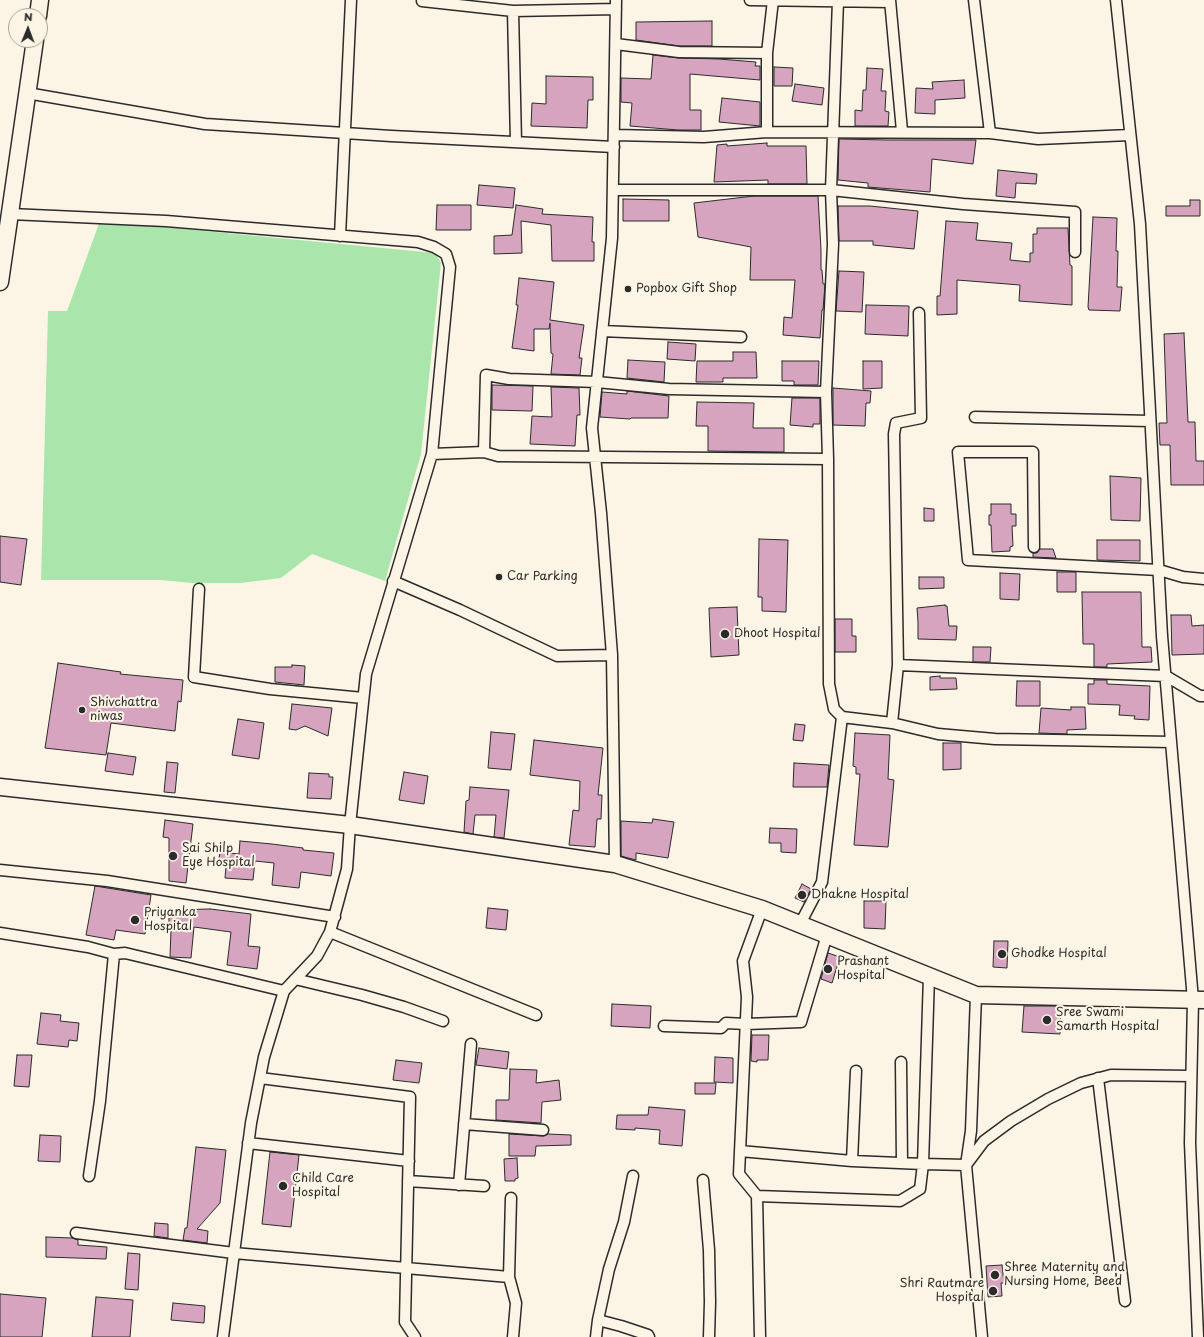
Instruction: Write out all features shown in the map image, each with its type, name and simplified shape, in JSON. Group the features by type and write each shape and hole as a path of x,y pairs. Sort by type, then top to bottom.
{"main road":[{"path":"0,282 34,48"},
{"path":"0,787 350,825 615,864 762,909 976,995 1199,1000"}],"street":[{"path":"340,236 351,0"},
{"path":"750,0 890,1 902,131"},
{"path":"767,132 767,53 773,0"},
{"path":"974,0 990,133"},
{"path":"1116,0 1140,224 1150,421 1171,742 1199,1000 1191,1076 1190,1143 1200,1332"},
{"path":"422,1 513,12 616,4 612,238 592,428 601,513 612,655 615,864"},
{"path":"838,1 831,190 833,244 826,392 828,459 828,684 834,709 842,717 892,724 938,734 995,739 1171,742"},
{"path":"513,12 516,142"},
{"path":"616,44 679,52 767,53"},
{"path":"27,93 204,124 614,147"},
{"path":"614,135 704,137 767,132 833,133 902,131 990,133 1038,139 1130,135"},
{"path":"613,190 831,190 963,204 1074,212 1075,252"},
{"path":"10,214 166,221 418,242 434,247 446,254 450,267 432,454 366,674 350,825 347,868 330,932 317,956 284,991 264,1057 248,1144 223,1337"},
{"path":"892,724 898,665 894,434 896,423 921,418 919,313"},
{"path":"602,331 741,337"},
{"path":"484,452 486,375 509,380 597,382 669,389 826,392"},
{"path":"975,417 1150,421"},
{"path":"432,454 484,452 498,456 828,459"},
{"path":"1034,547 1033,452 958,452 968,560 1159,570 1182,577 1204,579"},
{"path":"393,581 460,610 557,656 612,655"},
{"path":"199,589 194,677 270,689 363,698"},
{"path":"898,665 1166,676 1200,696 1204,696"},
{"path":"800,924 822,882 842,717"},
{"path":"0,870 107,882 334,917"},
{"path":"760,1337 757,1196 739,1174 747,997 743,961 762,909"},
{"path":"330,932 536,1015"},
{"path":"0,933 88,947 114,954 125,953 284,991"},
{"path":"664,1026 721,1028 726,1022 746,1024 801,1022 827,935"},
{"path":"89,1176 100,1101 114,954"},
{"path":"757,1196 900,1201 920,1189 923,1164 930,976"},
{"path":"295,979 369,997 404,1007 443,1021"},
{"path":"976,995 970,1131 966,1165 982,1337"},
{"path":"459,1185 471,1044"},
{"path":"901,1062 902,1163"},
{"path":"852,1161 856,1071"},
{"path":"966,1165 984,1141 1011,1121 1081,1083 1111,1075 1191,1076"},
{"path":"260,1078 410,1097 405,1322 415,1337"},
{"path":"1098,1078 1125,1301"},
{"path":"464,1124 544,1130"},
{"path":"248,1144 409,1161"},
{"path":"740,1151 852,1161 966,1165"},
{"path":"596,1337 598,1320 609,1269 624,1222 633,1176"},
{"path":"703,1180 709,1250 709,1337"},
{"path":"408,1181 484,1186"},
{"path":"511,1198 509,1277 516,1303 513,1337"},
{"path":"76,1233 234,1253 509,1277"},
{"path":"598,1320 621,1326 648,1335 649,1337"}],"green space":[{"path":"100,221 435,253 441,263 421,454 385,581 312,554 281,578 241,583 192,583 161,580 41,580 48,311 67,311"}],"building":[{"path":"712,21 712,46 679,46 636,40 636,22"},
{"path":"653,55 679,58 756,62 755,66 760,66 760,80 690,74 690,110 701,110 701,130 678,130 630,126 632,103 621,102 621,78 651,79"},
{"path":"774,67 793,68 792,86 774,86"},
{"path":"867,68 883,69 881,91 886,91 885,111 889,112 888,126 855,126 855,110 862,111 863,90 866,90"},
{"path":"546,76 593,77 593,100 588,100 587,128 531,126 532,103 546,104"},
{"path":"964,80 965,98 935,100 935,114 915,113 916,88 933,89 932,82"},
{"path":"795,84 824,88 822,105 792,101"},
{"path":"722,98 760,102 760,126 719,122"},
{"path":"839,139 976,140 973,164 932,159 930,192 868,187 868,183 838,180"},
{"path":"767,143 767,146 806,146 807,184 768,184 768,180 714,182 717,145 727,144 727,146"},
{"path":"998,170 1037,174 1036,184 1016,183 1015,198 996,196"},
{"path":"479,185 515,188 513,208 477,205"},
{"path":"754,196 818,196 821,270 823,284 825,284 820,338 783,335 784,317 792,318 795,280 750,280 751,247 698,237 694,203"},
{"path":"623,199 669,200 669,221 623,221"},
{"path":"1190,200 1200,200 1200,216 1166,216 1166,206 1190,206"},
{"path":"437,205 471,205 471,230 436,230"},
{"path":"516,205 543,209 542,214 593,217 592,242 594,242 594,261 552,261 551,225 521,221 522,253 494,254 494,236 512,235"},
{"path":"838,206 870,206 918,211 914,249 873,245 873,241 839,241"},
{"path":"1093,217 1117,218 1117,287 1122,287 1120,311 1089,310 1088,307"},
{"path":"946,221 978,223 976,240 1012,243 1010,260 1030,262 1030,253 1033,253 1033,234 1037,234 1037,228 1068,228 1070,265 1072,266 1072,305 1019,301 1020,285 957,280 957,314 937,315 937,296 940,296"},
{"path":"839,271 864,272 862,312 836,311"},
{"path":"519,278 554,282 550,320 584,325 579,358 582,358 580,375 551,374 553,354 551,353 550,323 549,329 534,329 534,351 512,348 518,305 516,305"},
{"path":"866,305 909,306 908,336 865,334"},
{"path":"1184,333 1188,422 1195,422 1196,461 1204,461 1204,485 1171,485 1170,445 1160,445 1159,423 1167,423 1164,334"},
{"path":"668,342 696,344 695,361 667,359"},
{"path":"733,352 756,352 757,378 723,378 723,382 696,382 697,361 733,361"},
{"path":"628,360 665,362 664,382 627,378"},
{"path":"782,361 819,361 818,385 794,385 794,381 782,381"},
{"path":"863,361 882,361 882,388 863,389"},
{"path":"492,385 533,386 532,411 492,410"},
{"path":"551,387 579,388 580,415 577,415 575,446 530,444 532,416 552,417"},
{"path":"833,388 871,391 870,403 866,403 865,426 833,425"},
{"path":"627,391 669,396 668,418 630,419 600,417 602,392 627,394"},
{"path":"792,398 820,398 820,424 813,424 813,427 790,425"},
{"path":"697,402 754,403 753,428 784,428 784,452 708,451 708,426 696,426"},
{"path":"1110,476 1141,478 1140,521 1111,520"},
{"path":"991,504 1011,504 1011,514 1016,514 1016,526 1012,526 1013,546 1010,547 1010,551 992,552 991,525 989,525"},
{"path":"924,508 934,509 934,521 924,521"},
{"path":"0,536 27,539 21,585 0,582"},
{"path":"759,539 788,540 786,612 762,611 762,597 758,597"},
{"path":"1097,540 1140,540 1140,561 1097,560"},
{"path":"1040,549 1053,549 1056,558 1033,557 1033,553 1037,553"},
{"path":"1057,572 1076,572 1076,592 1057,592"},
{"path":"1000,573 1020,574 1019,600 1000,599"},
{"path":"919,577 944,577 944,588 919,589"},
{"path":"1082,592 1141,592 1142,647 1151,647 1152,662 1107,664 1107,667 1094,667 1094,644 1083,644"},
{"path":"947,606 949,626 957,626 956,640 918,639 917,608"},
{"path":"737,607 739,655 711,657 709,608"},
{"path":"1171,615 1191,615 1192,626 1204,625 1204,654 1172,655"},
{"path":"835,619 852,619 852,636 856,636 856,652 835,652"},
{"path":"973,647 991,647 990,662 973,662"},
{"name":"Shivchattra niwas","path":"58,663 121,672 120,674 183,680 181,702 178,701 175,731 111,723 106,755 45,748"},
{"path":"292,665 305,666 304,685 275,682 275,667 292,667"},
{"path":"940,676 940,678 956,678 957,689 930,690 930,677"},
{"path":"1094,680 1107,680 1107,684 1150,686 1149,720 1134,719 1135,716 1119,715 1120,705 1088,704 1088,684 1094,684"},
{"path":"1017,681 1040,681 1040,706 1016,706"},
{"path":"292,704 332,708 328,736 305,726 296,730 289,729"},
{"path":"1071,707 1085,707 1086,729 1067,730 1067,734 1039,733 1041,708 1071,710"},
{"path":"238,719 264,723 259,759 232,755"},
{"path":"795,724 805,725 803,741 793,740"},
{"path":"491,732 515,734 511,770 488,768"},
{"path":"855,733 890,735 888,779 894,780 888,847 854,845 860,774 856,774 856,767 853,766"},
{"path":"534,740 603,748 598,795 602,795 601,819 597,819 595,847 569,845 573,810 579,811 580,781 530,775"},
{"path":"943,743 961,743 961,769 943,770"},
{"path":"108,753 136,757 133,775 105,771"},
{"path":"167,762 178,763 175,793 164,792"},
{"path":"794,763 829,765 827,787 793,787"},
{"path":"404,772 428,776 424,804 399,800"},
{"path":"309,773 329,774 329,777 333,777 331,799 307,798"},
{"path":"470,787 509,790 504,838 494,837 496,815 475,815 473,834 464,832 466,801 469,800"},
{"path":"653,819 674,822 668,858 636,853 636,860 621,856 621,821 652,823"},
{"path":"165,820 193,824 186,883 169,881 169,838 163,837"},
{"path":"770,828 797,829 796,853 781,852 781,843 769,843"},
{"path":"240,841 334,853 331,876 301,872 299,888 272,885 274,863 255,861 253,880 225,878 226,866 218,865 220,852 239,854"},
{"path":"802,884 811,889 804,902 795,898"},
{"path":"95,886 151,895 145,934 116,930 114,940 86,935"},
{"path":"864,901 886,901 885,929 864,928"},
{"path":"488,908 508,910 506,930 486,928"},
{"path":"210,909 251,914 248,946 260,947 257,969 227,965 231,932 194,927 191,958 170,957 171,930 169,930 169,910"},
{"path":"994,941 1008,941 1007,968 993,967"},
{"path":"828,953 840,957 832,983 821,979"},
{"path":"612,1004 651,1006 650,1028 611,1026"},
{"path":"1024,1006 1061,1006 1060,1034 1022,1032"},
{"path":"41,1013 61,1015 60,1021 79,1023 77,1041 69,1040 68,1047 37,1044"},
{"path":"752,1035 769,1035 768,1060 757,1060 757,1062 751,1061"},
{"path":"479,1048 509,1052 507,1069 476,1065"},
{"path":"17,1055 32,1055 29,1087 14,1086"},
{"path":"715,1057 733,1058 733,1083 714,1082"},
{"path":"396,1060 422,1063 419,1083 393,1080"},
{"path":"510,1069 537,1070 536,1083 559,1080 561,1100 542,1102 541,1123 496,1120 496,1100 509,1100"},
{"path":"695,1083 716,1083 715,1094 695,1094"},
{"path":"649,1107 685,1110 682,1146 659,1144 660,1130 635,1128 635,1130 616,1129 617,1115 648,1115"},
{"path":"509,1134 543,1136 548,1134 571,1135 571,1145 536,1146 535,1156 509,1156"},
{"path":"40,1135 61,1136 60,1162 38,1161"},
{"path":"196,1147 226,1150 220,1203 197,1229 208,1231 207,1243 183,1240 185,1228 187,1228"},
{"path":"270,1152 299,1155 291,1227 262,1224"},
{"path":"517,1158 518,1178 515,1179 515,1181 505,1181 504,1159"},
{"path":"155,1223 168,1224 168,1238 154,1236"},
{"path":"46,1237 72,1238 78,1240 78,1245 107,1247 106,1259 46,1257"},
{"path":"128,1253 140,1254 138,1290 125,1289"},
{"path":"1002,1265 1004,1283 1001,1283 1002,1296 988,1297 986,1266"},
{"path":"0,1294 46,1298 42,1337 0,1337"},
{"path":"96,1297 133,1300 130,1337 92,1337"},
{"path":"173,1303 205,1306 204,1323 171,1320"}],"place":[{"name":"Popbox Gift Shop","path":"628,289"},
{"name":"Car Parking","path":"499,577"},
{"name":"Dhoot Hospital","path":"725,634"},
{"name":"Shivchattra niwas","path":"82,710"},
{"name":"Sai Shilp Eye Hospital","path":"173,856"},
{"name":"Dhakne Hospital","path":"802,895"},
{"name":"Priyanka Hospital","path":"135,920"},
{"name":"Ghodke Hospital","path":"1002,954"},
{"name":"Prashant Hospital","path":"828,969"},
{"name":"Sree Swami Samarth Hospital","path":"1047,1020"},
{"name":"Child Care Hospital","path":"283,1186"},
{"name":"Shree Maternity and Nursing Home, Beed","path":"995,1275"},
{"name":"Shri Rautmare Hospital","path":"993,1291"}]}
